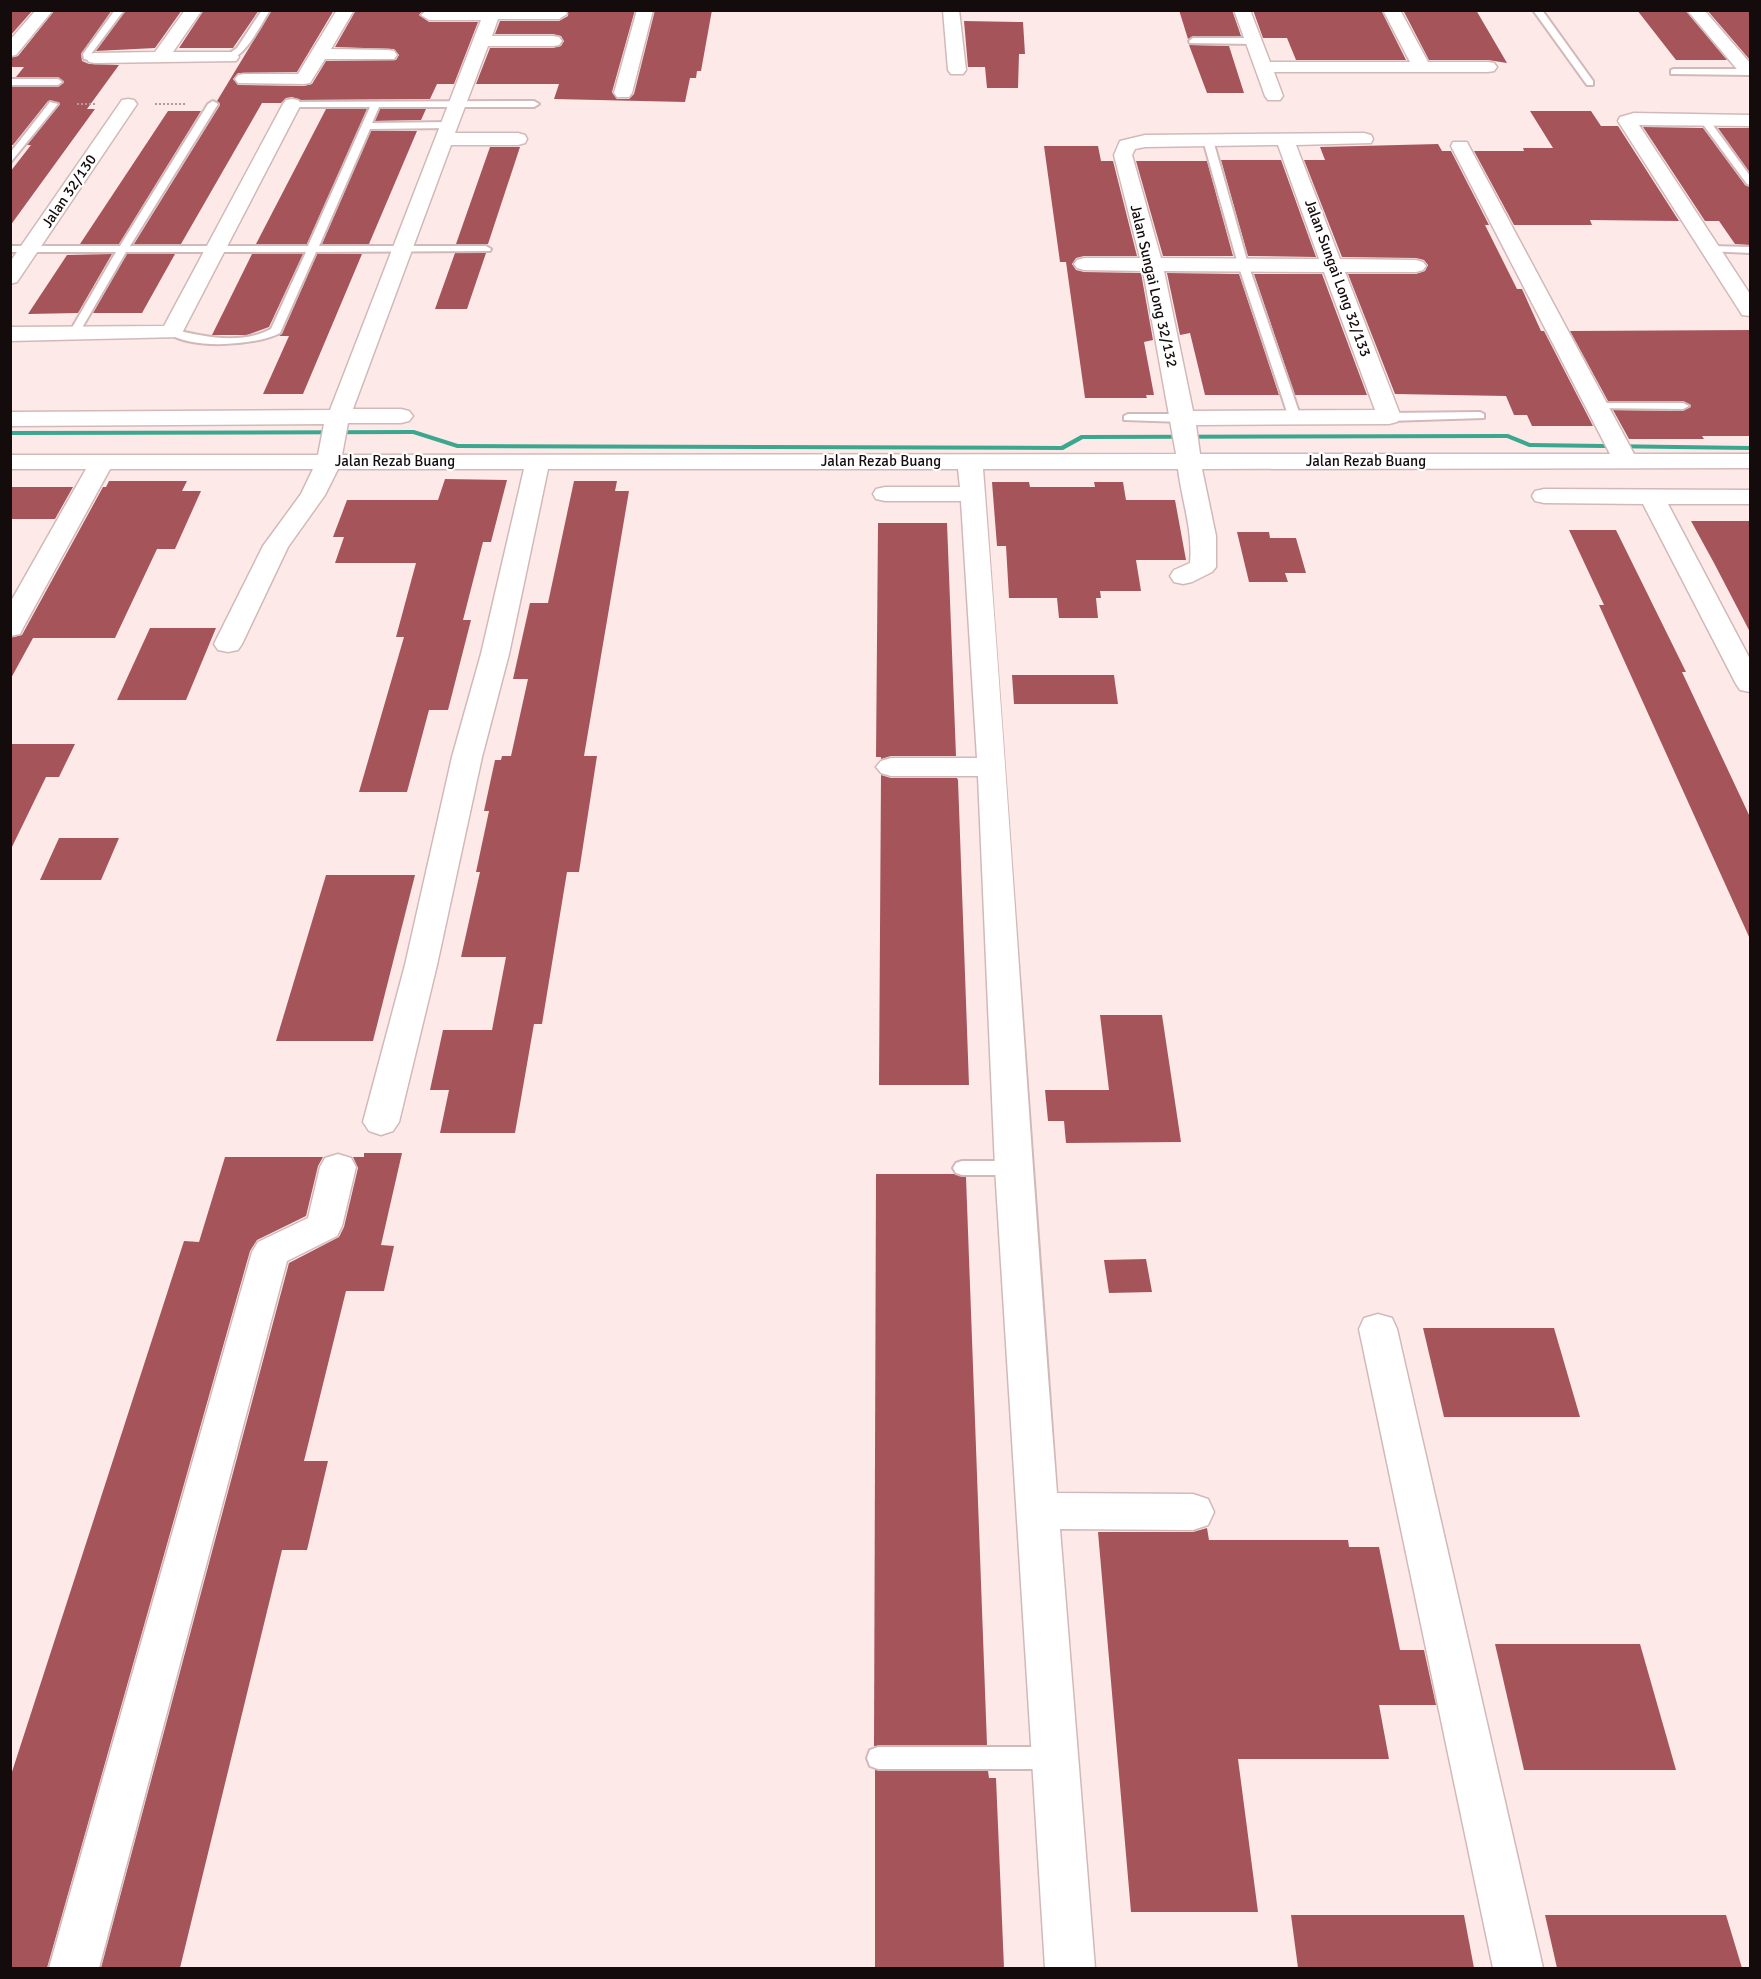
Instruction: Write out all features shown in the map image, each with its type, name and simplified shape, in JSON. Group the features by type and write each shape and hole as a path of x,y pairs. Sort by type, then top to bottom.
{"street":[{"path":"10,51 45,10"},
{"path":"160,58 194,10"},
{"path":"244,78 304,78 346,10"},
{"path":"623,93 645,10"},
{"path":"951,10 957,70"},
{"path":"1242,10 1274,96"},
{"path":"1391,10 1422,67"},
{"path":"1695,10 1749,71"},
{"path":"228,644 276,546 313,495 493,12"},
{"path":"429,15 493,12 559,14"},
{"path":"482,41 553,41"},
{"path":"319,54 388,56"},
{"path":"95,58 230,57"},
{"path":"1263,67 1488,67"},
{"name":"Jalan 32/130","path":"10,278 20,249 128,104"},
{"path":"10,334 172,332 292,104"},
{"path":"1750,120 1634,119 1627,121 1750,310"},
{"path":"447,132 518,139"},
{"path":"1208,140 1364,139"},
{"name":"Jalan Sungai Long 32/132","path":"1183,576 1203,567 1206,551 1152,264 1123,155 1126,145 1145,141 1208,140"},
{"name":"Jalan Sungai Long 32/133","path":"1285,140 1334,265 1389,417"},
{"path":"1460,146 1619,446"},
{"path":"1084,264 1416,266"},
{"path":"10,418 334,437 401,416"},
{"path":"1186,438 1295,418 1389,417"},
{"name":"Jalan Rezab Buang","path":"10,462 102,462 334,437 538,461 970,461 1186,438 1619,446 1750,461"},
{"path":"381,1122 421,965 467,757 495,654 538,461"},
{"path":"970,461 992,767 1013,1168 1070,1968"},
{"path":"10,628 102,462"},
{"path":"885,494 972,494"},
{"path":"1544,496 1750,497"},
{"path":"1652,497 1750,684"},
{"path":"891,767 992,767"},
{"path":"74,1968 271,1251 324,1226 338,1167"},
{"path":"1378,1329 1518,1968"},
{"path":"1037,1511 1193,1512"}],"lane":[{"path":"95,58 87,57 87,54 120,10"},
{"path":"230,57 240,50 266,10"},
{"path":"1537,10 1590,83"},
{"path":"1193,41 1253,41"},
{"path":"1674,72 1749,71"},
{"path":"10,82 58,82"},
{"path":"10,160 53,104"},
{"path":"74,333 213,104"},
{"path":"292,104 534,104"},
{"path":"172,332 206,340 252,340 267,338 276,331 376,104"},
{"path":"1704,119 1750,182"},
{"path":"366,126 447,132"},
{"path":"1208,140 1243,264 1295,418"},
{"path":"20,249 486,249"},
{"path":"1711,249 1750,250"},
{"path":"1597,406 1683,406"},
{"path":"1389,417 1480,416"},
{"path":"1128,418 1186,438"},
{"path":"962,1168 1013,1168"},
{"path":"878,1758 1056,1758"}],"building":[{"path":"10,10 33,10 10,36"},
{"path":"55,10 112,10 81,54 82,61 89,64 119,65 87,109 95,109 10,226 10,172 31,145 27,145 60,104 48,101 13,145 10,145 10,87 58,87 64,82 58,77 16,77 24,67 10,67 10,58 18,56"},
{"path":"126,10 182,10 155,48 96,51"},
{"path":"204,10 259,10 233,48 179,48"},
{"path":"272,10 334,10 297,72 238,73 233,79 238,85 304,86 312,84 326,61 396,60 399,55 394,49 335,47 356,10 423,10 419,15 429,22 478,22 454,84 437,84 430,99 301,100 292,97 286,98 281,103 262,103 181,244 134,244 220,105 217,101"},
{"path":"568,10 635,10 612,92 617,99 629,99 634,94 655,10 712,10 701,71 697,71 696,78 690,78 685,102 554,99 559,84 476,84 490,48 553,48 561,46 564,41 561,36 553,34 495,34 500,21 559,21 568,16"},
{"path":"1179,10 1232,10 1241,36 1193,36 1188,39"},
{"path":"1253,10 1381,10 1406,60 1296,60 1287,38 1263,38"},
{"path":"1403,10 1476,10 1507,63 1488,60 1429,60"},
{"path":"1637,10 1685,10 1727,60 1676,60"},
{"path":"1707,10 1750,10 1750,60"},
{"path":"964,21 1023,22 1025,54 1019,54 1018,88 987,88 985,67 968,67"},
{"path":"1189,45 1229,46 1244,93 1207,93"},
{"path":"326,109 367,109 307,244 256,244"},
{"path":"380,109 426,109 421,120 375,121"},
{"path":"168,111 201,111 119,244 80,244"},
{"path":"1530,111 1591,111 1601,126 1618,126 1679,221 1590,220 1592,225 1514,225 1474,151 1524,151 1523,148 1553,148"},
{"path":"1643,127 1703,128 1745,185 1750,187 1750,245 1735,244 1719,221 1705,221"},
{"path":"1718,128 1750,128 1750,173"},
{"path":"371,131 417,131 369,244 322,244"},
{"path":"1438,144 1442,151 1451,151 1489,225 1485,225 1517,289 1522,289 1541,331 1544,331 1593,426 1532,426 1527,415 1514,415 1506,396 1395,394 1348,274 1416,274 1425,271 1428,265 1424,260 1416,258 1342,257 1304,160 1325,160 1320,147"},
{"path":"1044,146 1098,146 1101,161 1113,161 1137,256 1084,256 1076,258 1072,264 1076,270 1084,272 1141,273 1153,340 1144,342 1154,395 1146,395 1147,398 1085,398 1066,262 1060,262"},
{"path":"490,147 520,147 488,244 456,244"},
{"path":"1221,160 1281,160 1316,257 1248,256"},
{"path":"1136,161 1207,161 1233,256 1163,256"},
{"path":"455,253 486,253 467,309 435,309"},
{"path":"112,254 78,313 28,314 67,255"},
{"path":"127,254 175,254 142,313 93,313"},
{"path":"252,254 303,254 269,327 247,335 212,335"},
{"path":"317,254 362,254 303,394 263,394 289,336 279,336 282,334"},
{"path":"1167,273 1239,274 1279,395 1205,395 1190,333 1180,335"},
{"path":"1254,274 1322,274 1367,395 1295,395"},
{"path":"1750,330 1750,436 1702,436 1704,439 1629,439 1613,410 1683,411 1691,405 1683,401 1608,401 1570,331"},
{"path":"445,479 507,480 491,542 483,542 463,620 471,620 448,710 429,710 407,792 359,792 404,637 396,637 416,563 335,563 344,537 333,537 347,500 438,500"},
{"path":"109,481 187,481 182,491 201,491 175,549 157,549 115,638 33,638 10,680 10,638 22,635 103,487 106,487"},
{"path":"574,481 617,481 615,491 629,491 584,756 597,756 579,872 567,872 542,1024 534,1024 515,1133 440,1133 449,1090 430,1090 443,1030 492,1030 506,957 461,957 480,872 476,872 489,811 484,811 495,760 501,760 502,756 511,756 528,679 513,679 530,603 548,603"},
{"path":"992,482 1029,482 1030,487 1095,487 1094,482 1123,482 1126,500 1175,500 1186,560 1136,560 1141,591 1100,591 1101,598 1096,598 1098,618 1059,618 1057,598 1009,598 1006,546 997,546"},
{"path":"10,487 73,487 55,519 10,519"},
{"path":"1691,521 1750,521 1750,632 1714,563"},
{"path":"878,523 947,523 956,756 891,756 881,759 881,757 876,757"},
{"path":"1569,530 1616,530 1686,672 1682,672 1750,817 1750,939 1599,605 1604,605"},
{"path":"1237,532 1269,532 1270,538 1296,538 1306,573 1285,573 1288,582 1249,582"},
{"path":"150,628 216,628 186,700 117,700"},
{"path":"1012,675 1114,675 1118,704 1014,704"},
{"path":"10,744 75,744 59,777 46,777 10,851"},
{"path":"881,775 891,778 957,778 958,780 969,1085 879,1085"},
{"path":"59,838 119,838 101,880 40,880"},
{"path":"326,875 415,875 373,1041 276,1041"},
{"path":"1100,1015 1162,1015 1181,1142 1066,1143 1064,1121 1048,1121 1045,1090 1109,1090"},
{"path":"364,1153 402,1153 381,1245 394,1246 384,1291 346,1291 304,1461 328,1461 307,1550 282,1550 180,1968 101,1968 289,1263 339,1237 344,1227 358,1168 353,1157 364,1157"},
{"path":"225,1157 323,1157 318,1166 306,1216 257,1240 250,1251 47,1968 10,1968 10,1778 184,1241 199,1242"},
{"path":"876,1174 954,1174 966,1177 987,1745 874,1746"},
{"path":"1146,1259 1152,1292 1109,1293 1104,1260"},
{"path":"1423,1328 1554,1328 1580,1417 1444,1417"},
{"path":"1207,1528 1209,1540 1348,1540 1349,1547 1379,1547 1400,1650 1424,1650 1436,1705 1379,1705 1389,1759 1238,1759 1258,1912 1131,1912 1098,1532 1193,1532"},
{"path":"1495,1644 1640,1644 1676,1770 1524,1770"},
{"path":"875,1770 988,1771 989,1778 996,1778 1004,1968 875,1968"},
{"path":"1291,1915 1464,1915 1474,1968 1298,1968"},
{"path":"1545,1915 1726,1915 1742,1968 1557,1968"}],"waterway":[{"path":"10,433 414,432 457,446 1063,448 1081,437 1508,436 1529,445 1750,448"}]}
